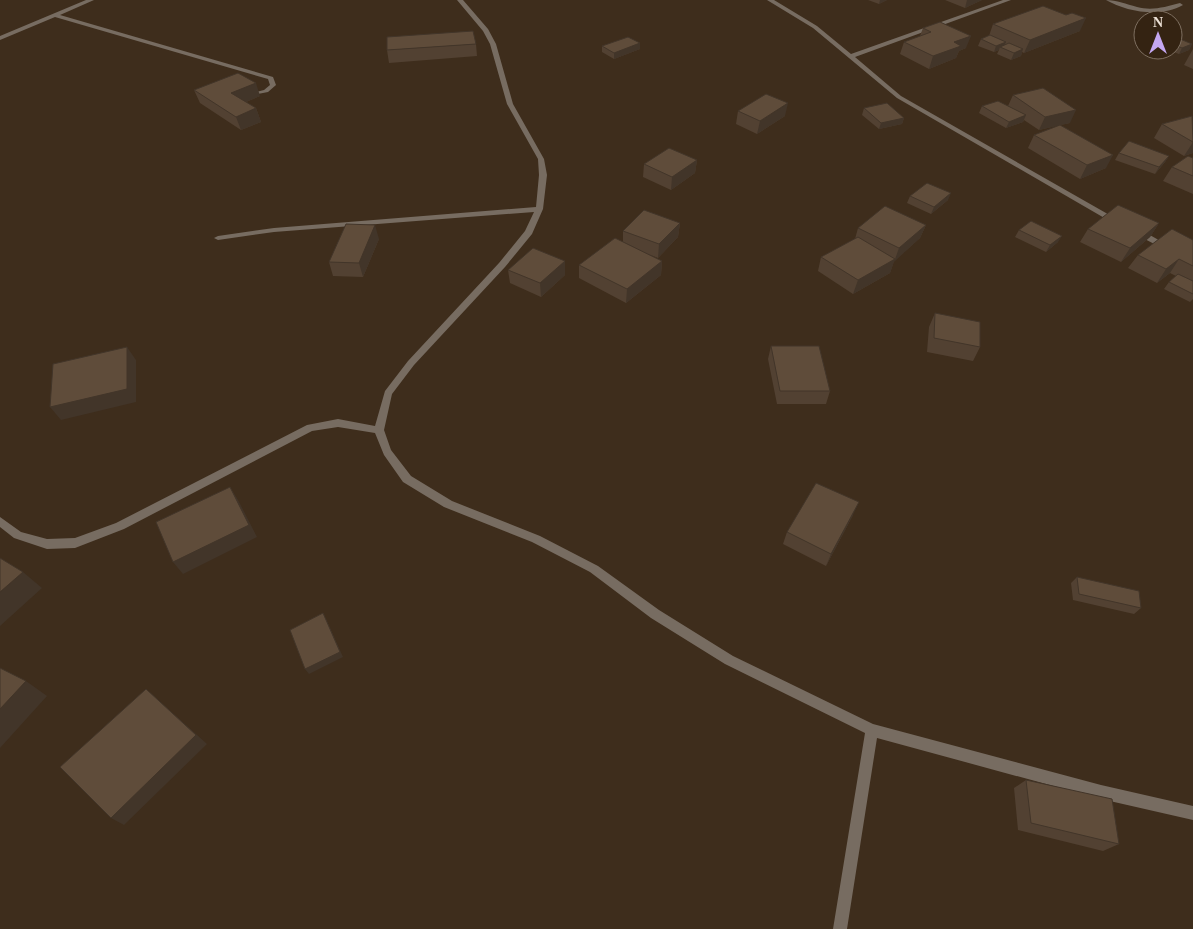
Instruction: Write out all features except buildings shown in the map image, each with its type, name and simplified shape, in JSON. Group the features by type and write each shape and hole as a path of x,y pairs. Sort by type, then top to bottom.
{"street":[{"path":"0,38 91,0"},
{"path":"460,0 486,30 493,44 510,104 541,158 543,175 539,208 529,232 502,265 410,363 388,393 379,430 387,452 407,479 448,504 536,540 594,569 655,614 730,660 872,730 1101,792 1193,813"},
{"path":"770,0 814,27 852,56 899,97 1126,226"},
{"path":"852,56 1008,0"},
{"path":"1108,0 1157,12 1180,5"},
{"path":"55,15 271,78 273,85 266,91 254,94"},
{"path":"218,238 274,230 539,208"},
{"path":"1134,230 1177,252"},
{"path":"0,521 18,535 48,544 75,543 120,526 310,428 338,423 379,430"},
{"path":"840,929 872,730"}]}
